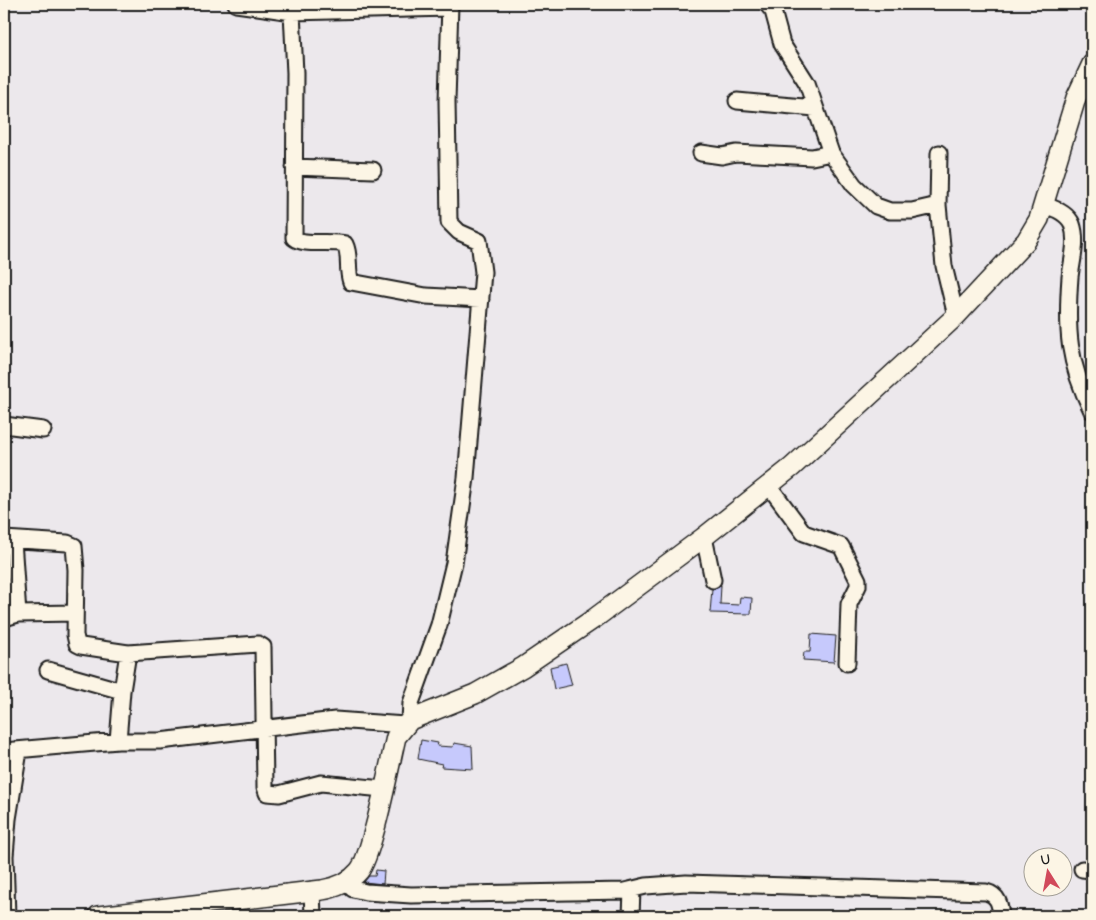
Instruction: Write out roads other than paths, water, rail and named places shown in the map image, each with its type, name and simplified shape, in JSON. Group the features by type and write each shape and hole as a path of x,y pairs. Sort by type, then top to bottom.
{"main road":[{"path":"98,916 332,888 345,882 359,871 364,864 396,737 407,723 475,694 523,667 595,618 704,537 769,486 956,316 996,274 1026,240 1044,205 1076,98 1092,64"}],"street":[{"path":"8,916 5,856 11,751 118,741 160,741 335,720 407,723 411,703 439,626 454,563 466,478 482,299 483,259 479,241 459,232 449,222 447,102 449,6 287,9 236,4"},
{"path":"767,4 777,21 782,44 806,83 831,153 854,185 876,206 895,212 912,211 938,205"},
{"path":"287,9 295,73 294,238 301,242 337,242 344,244 348,250 348,275 351,282 426,296 482,299"},
{"path":"738,101 815,108"},
{"path":"701,153 722,156 736,153 812,157 831,153"},
{"path":"938,153 938,205 944,266 956,316"},
{"path":"294,167 373,170"},
{"path":"1044,205 1058,210 1071,222 1075,238 1068,306 1069,338 1072,363 1092,411"},
{"path":"4,425 43,430"},
{"path":"769,486 804,533 808,536 841,546 856,574 858,586 849,604 846,663"},
{"path":"704,537 713,580"},
{"path":"75,613 11,616 8,539 67,543 74,546 76,570 75,635 77,644 128,653 258,644 263,647 264,787 267,793 279,794 321,783 383,789"},
{"path":"118,741 122,691 128,653"},
{"path":"48,670 122,691"},
{"path":"345,882 353,889 366,892 411,894 632,890 646,886 686,883 986,892 993,894 998,900 1001,916"},
{"path":"631,916 632,890"},
{"path":"312,891 313,916"}]}
